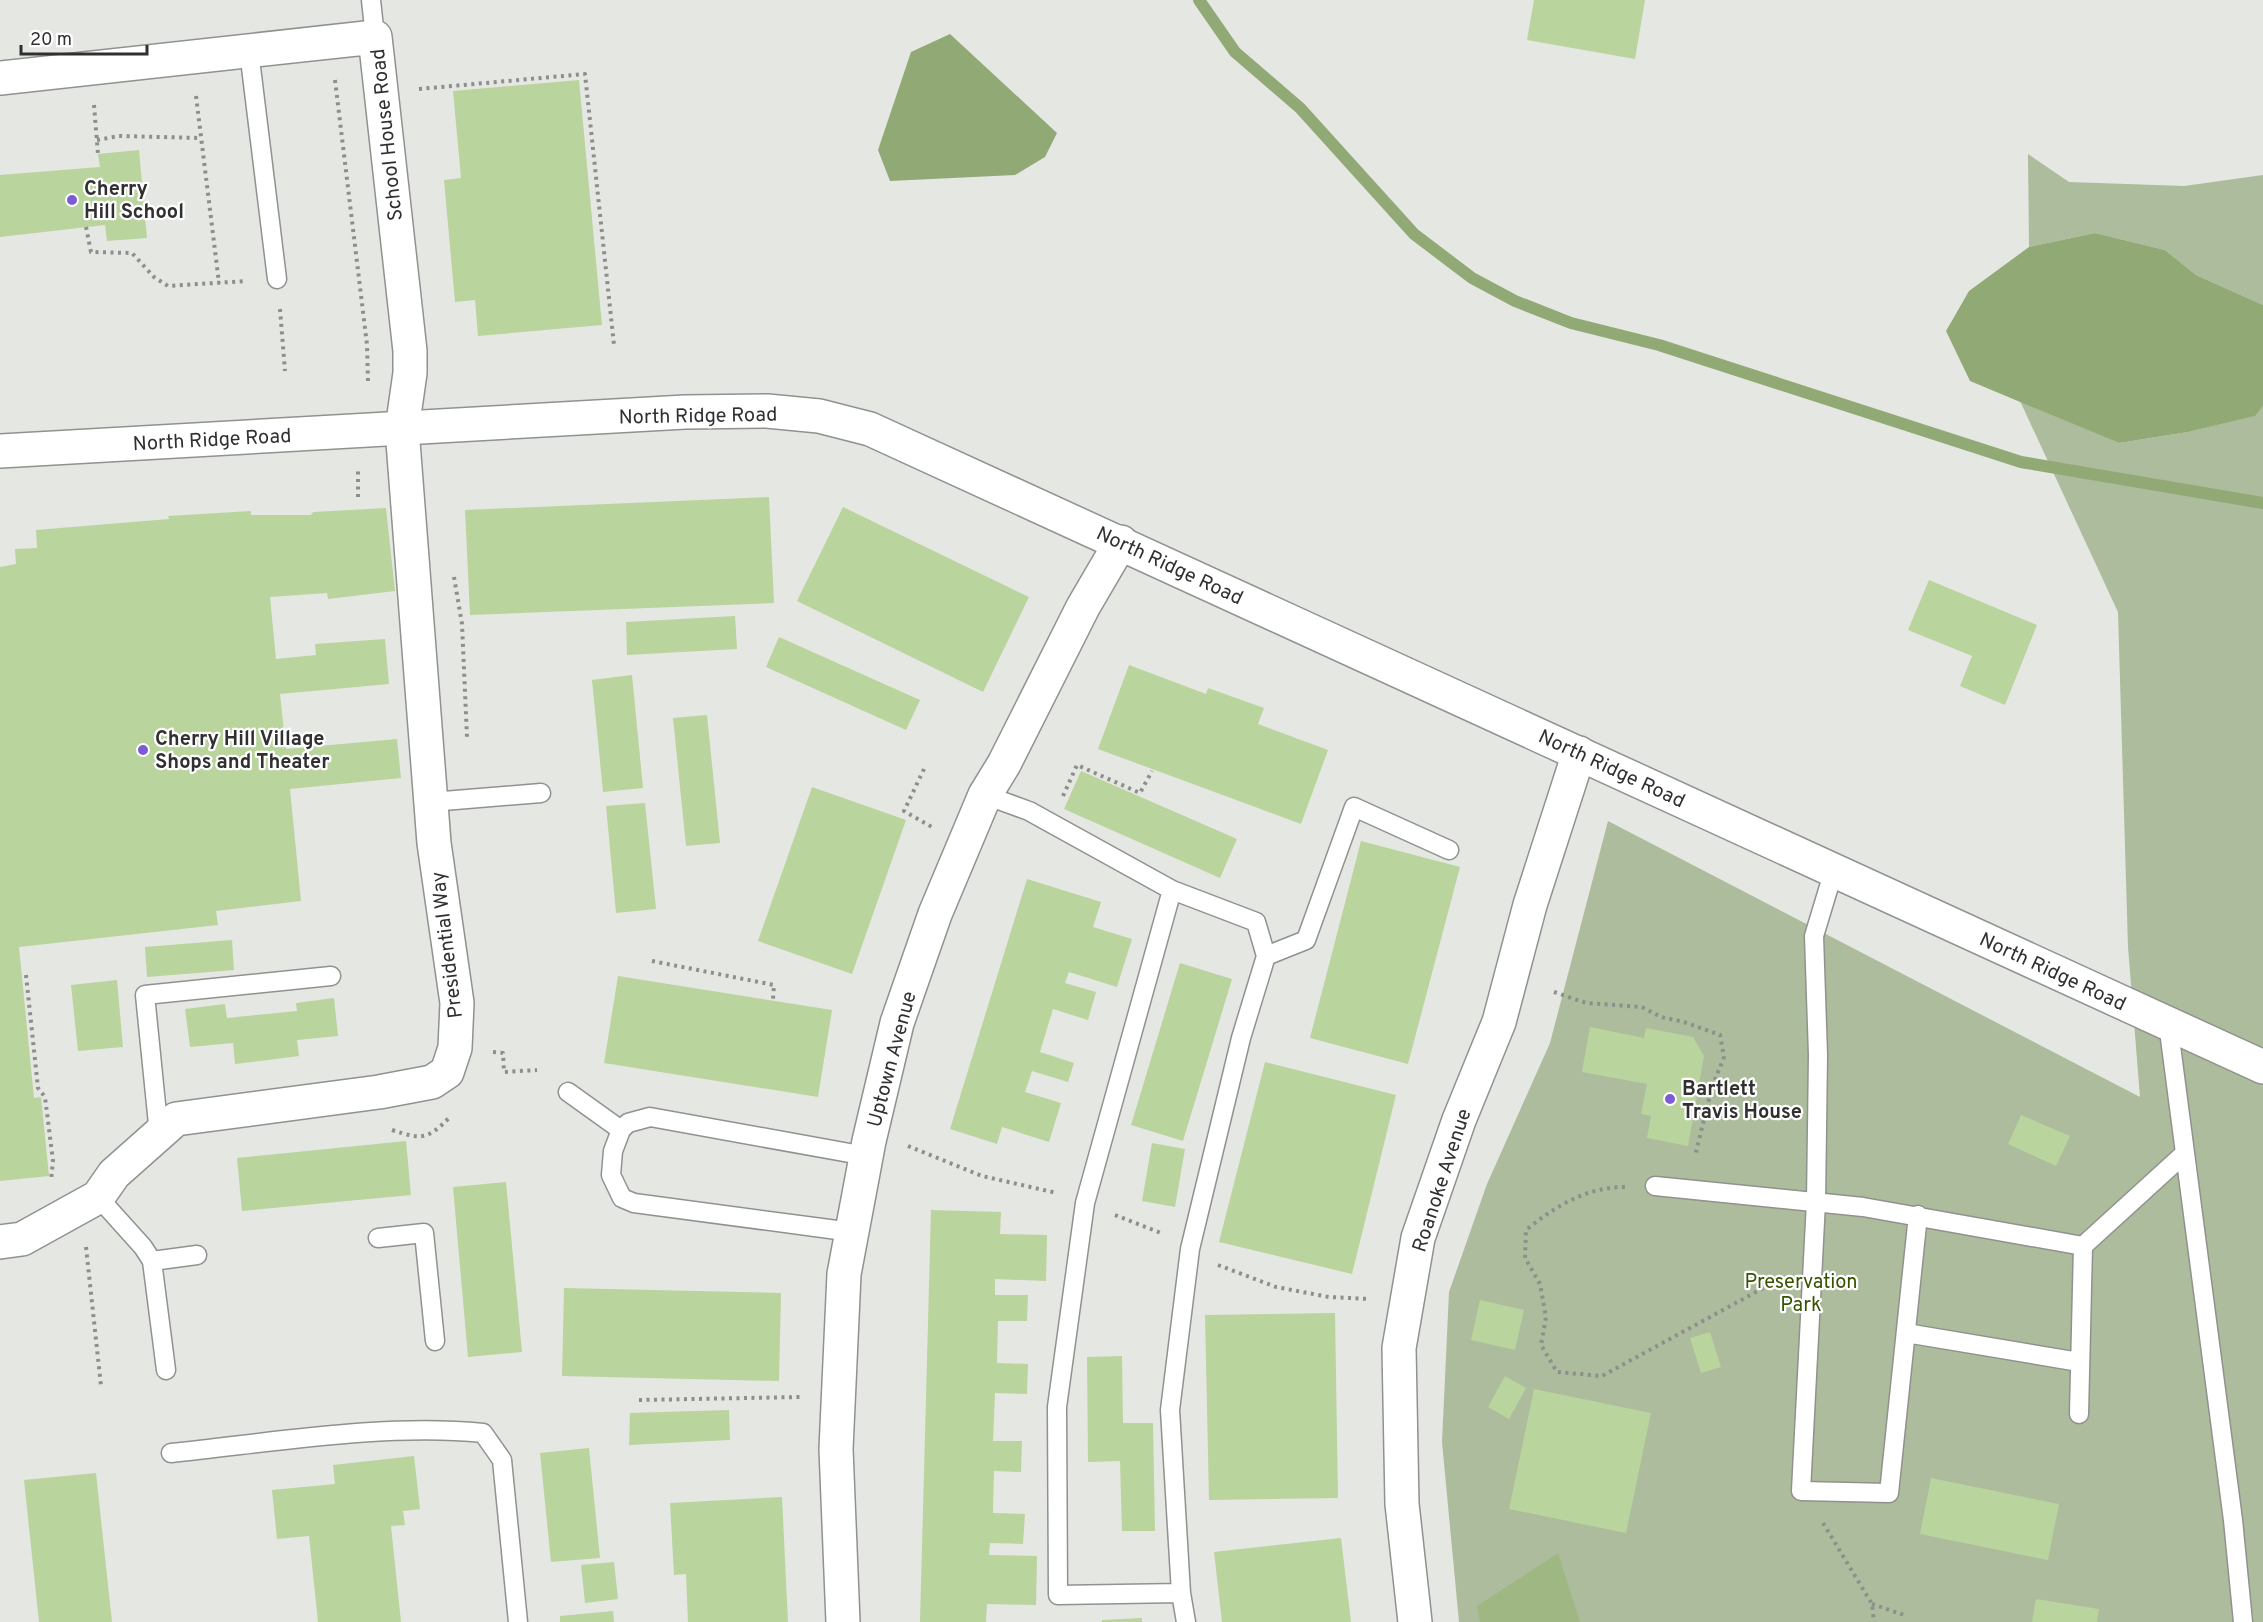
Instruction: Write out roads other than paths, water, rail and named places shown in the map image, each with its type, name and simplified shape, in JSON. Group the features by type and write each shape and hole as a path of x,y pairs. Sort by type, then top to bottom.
{"street":[{"name":"School House Road","path":"0,78 375,37 410,351 410,373 402,429"},
{"name":"North Ridge Road","path":"0,451 685,412 767,411 819,416 870,429 2263,1067"},
{"name":"Presidential Way","path":"0,1242 22,1239 98,1197 114,1174 176,1119 379,1092 432,1082 447,1072 456,1048 456,1003 430,802 402,429"},
{"name":"Uptown Avenue","path":"843,1622 836,1449 844,1274 866,1156 897,1023 935,914 985,795 1083,607 1120,542"},
{"name":"Roanoke Avenue","path":"1415,1622 1402,1504 1400,1348 1416,1249 1459,1120 1499,1022 1530,905 1579,753"}],"lane":[{"path":"371,0 375,37"},
{"path":"249,51 277,279"},
{"path":"430,802 541,793"},
{"path":"985,795 1029,811 1172,890 1256,922 1266,956 1241,1038 1188,1261 1170,1410 1181,1593 1186,1622"},
{"path":"1266,956 1306,940 1354,807 1449,850"},
{"path":"1834,870 1814,936 1818,1055 1816,1202 1801,1491 1889,1493 1918,1215"},
{"path":"1172,890 1085,1203 1056,1407 1058,1595 1181,1593"},
{"path":"159,1134 145,995 332,976"},
{"path":"2168,1023 2232,1508 2244,1622"},
{"path":"568,1092 621,1130"},
{"path":"852,1232 634,1203 622,1198 611,1175 613,1151 621,1130 628,1123 650,1117 866,1156"},
{"path":"2079,1414 2083,1246 2184,1154"},
{"path":"1655,1186 1918,1215 2083,1246"},
{"path":"98,1197 143,1247 152,1261 166,1370"},
{"path":"378,1238 424,1233 435,1341"},
{"path":"152,1261 197,1255"},
{"path":"1906,1333 2079,1362"},
{"path":"171,1453 445,1429 483,1433 502,1460 518,1622"}],"waterway":[{"path":"1199,0 1235,52 1300,108 1414,234 1472,278 1515,301 1571,323 1659,345 2021,462 2263,503"}],"place":[{"name":"Cherry Hill School","path":"72,200"},
{"name":"Cherry Hill Village Shops and Theater","path":"143,750"},
{"name":"Bartlett Travis House","path":"1670,1099"}],"park label":[{"name":"Preservation Park","path":"1801,1292"}]}
